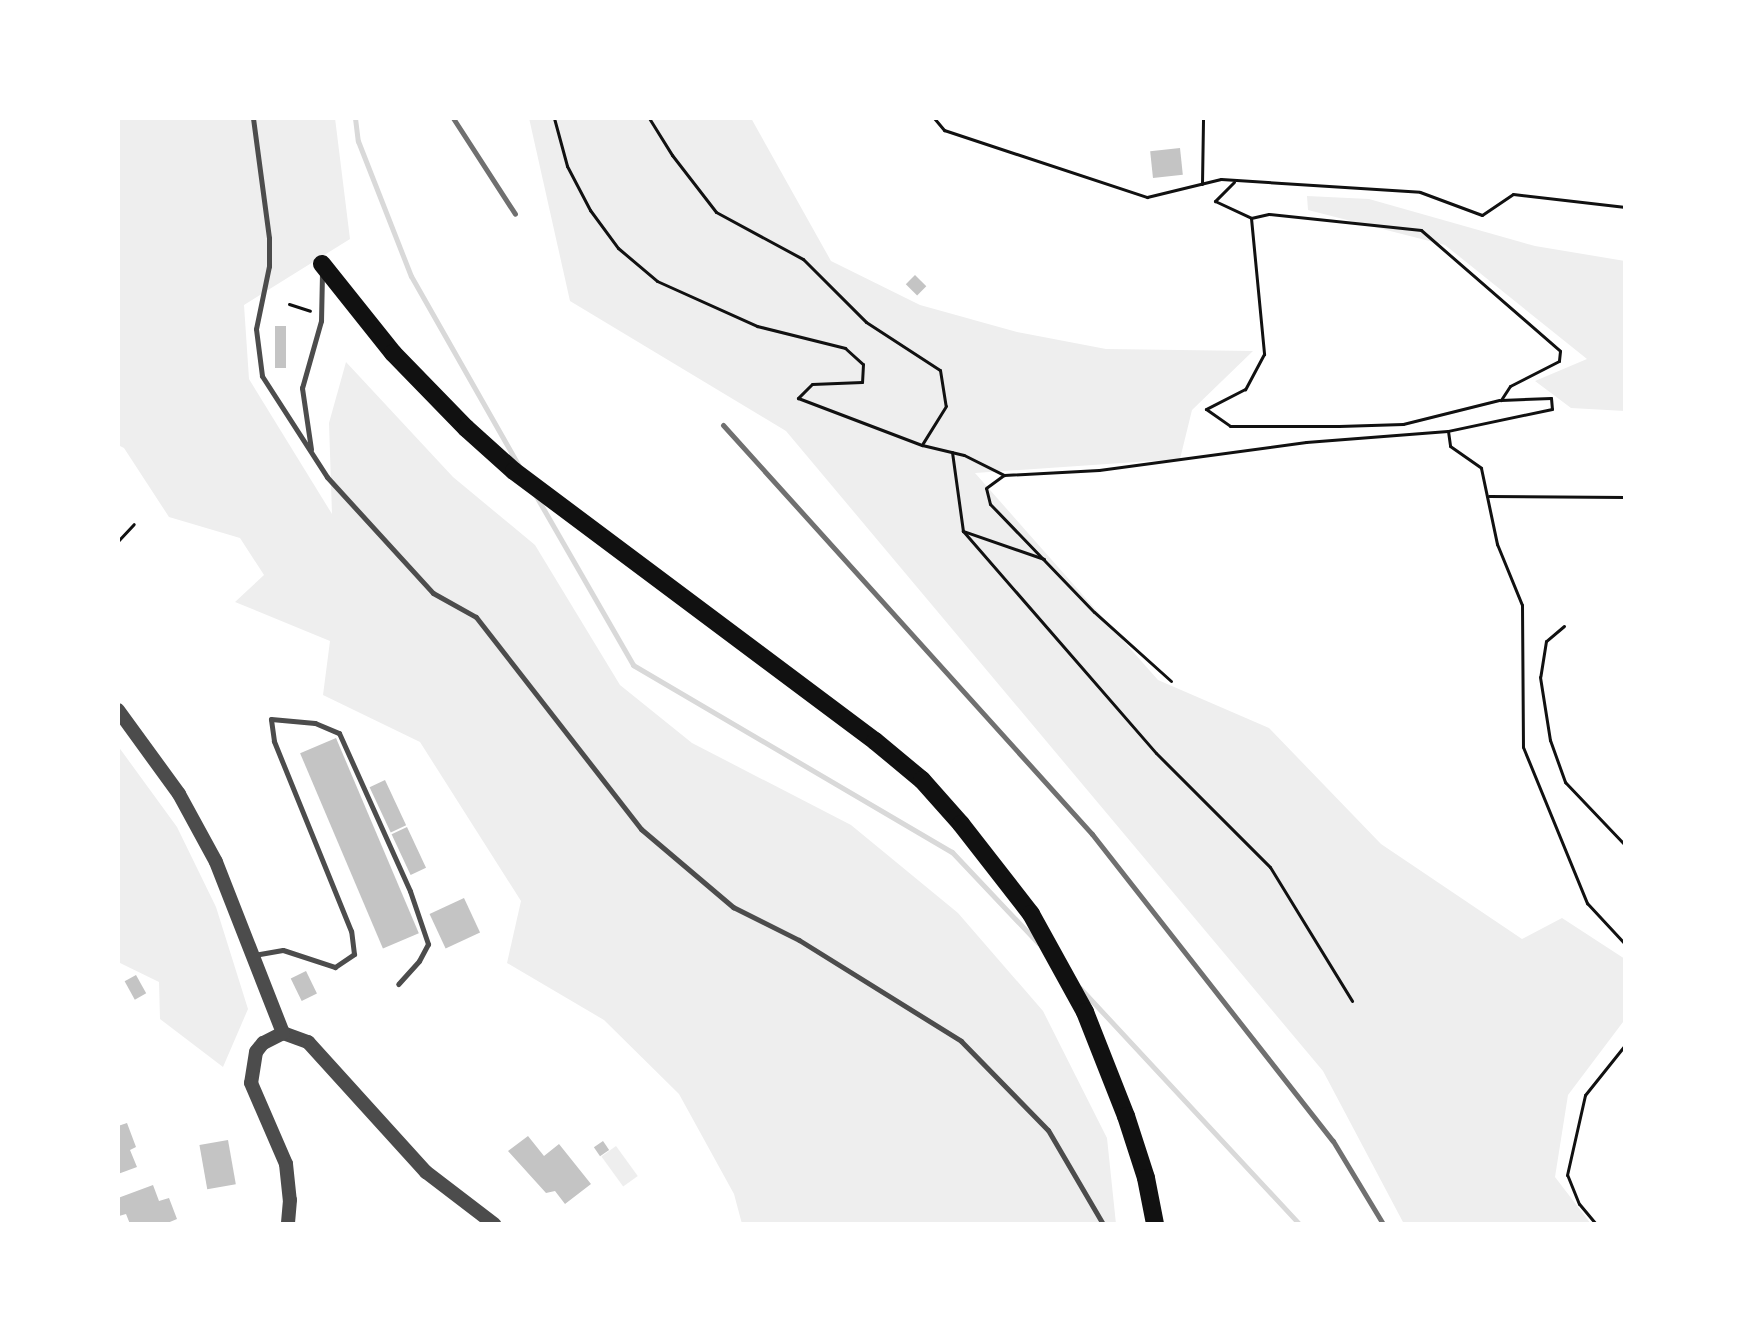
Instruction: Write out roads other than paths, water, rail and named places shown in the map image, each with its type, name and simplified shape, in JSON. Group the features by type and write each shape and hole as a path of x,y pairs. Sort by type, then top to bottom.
{"highway":[{"path":"322,264 393,353 466,428 514,471 875,741 922,780 961,824 1031,914 1085,1012 1126,1116 1146,1178 1155,1224"}],"street":[{"path":"118,710 187,807 216,862 283,1033"},
{"path":"288,1224 290,1200 286,1164 251,1083 256,1052 263,1043 283,1033 308,1042 426,1172 494,1224"}],"lane":[{"path":"253,118 269,238 269,266 256,329 262,376 327,477 433,593 476,617 641,829 733,907 799,940 961,1041 1048,1130 1103,1224"},
{"path":"312,454 302,388 322,314 322,264"},
{"path":"253,955 283,950 335,967 354,954 351,931 274,741 271,719 315,723 339,733 410,891 428,944 419,961 398,984"}],"waterway":[{"path":"355,118 358,141 411,276 519,466"},
{"path":"536,496 633,665 952,852 1038,943"},
{"path":"1080,988 1299,1224"}],"railway":[{"path":"453,118 515,214"},
{"path":"723,425 1092,834 1333,1141 1383,1224"}]}
